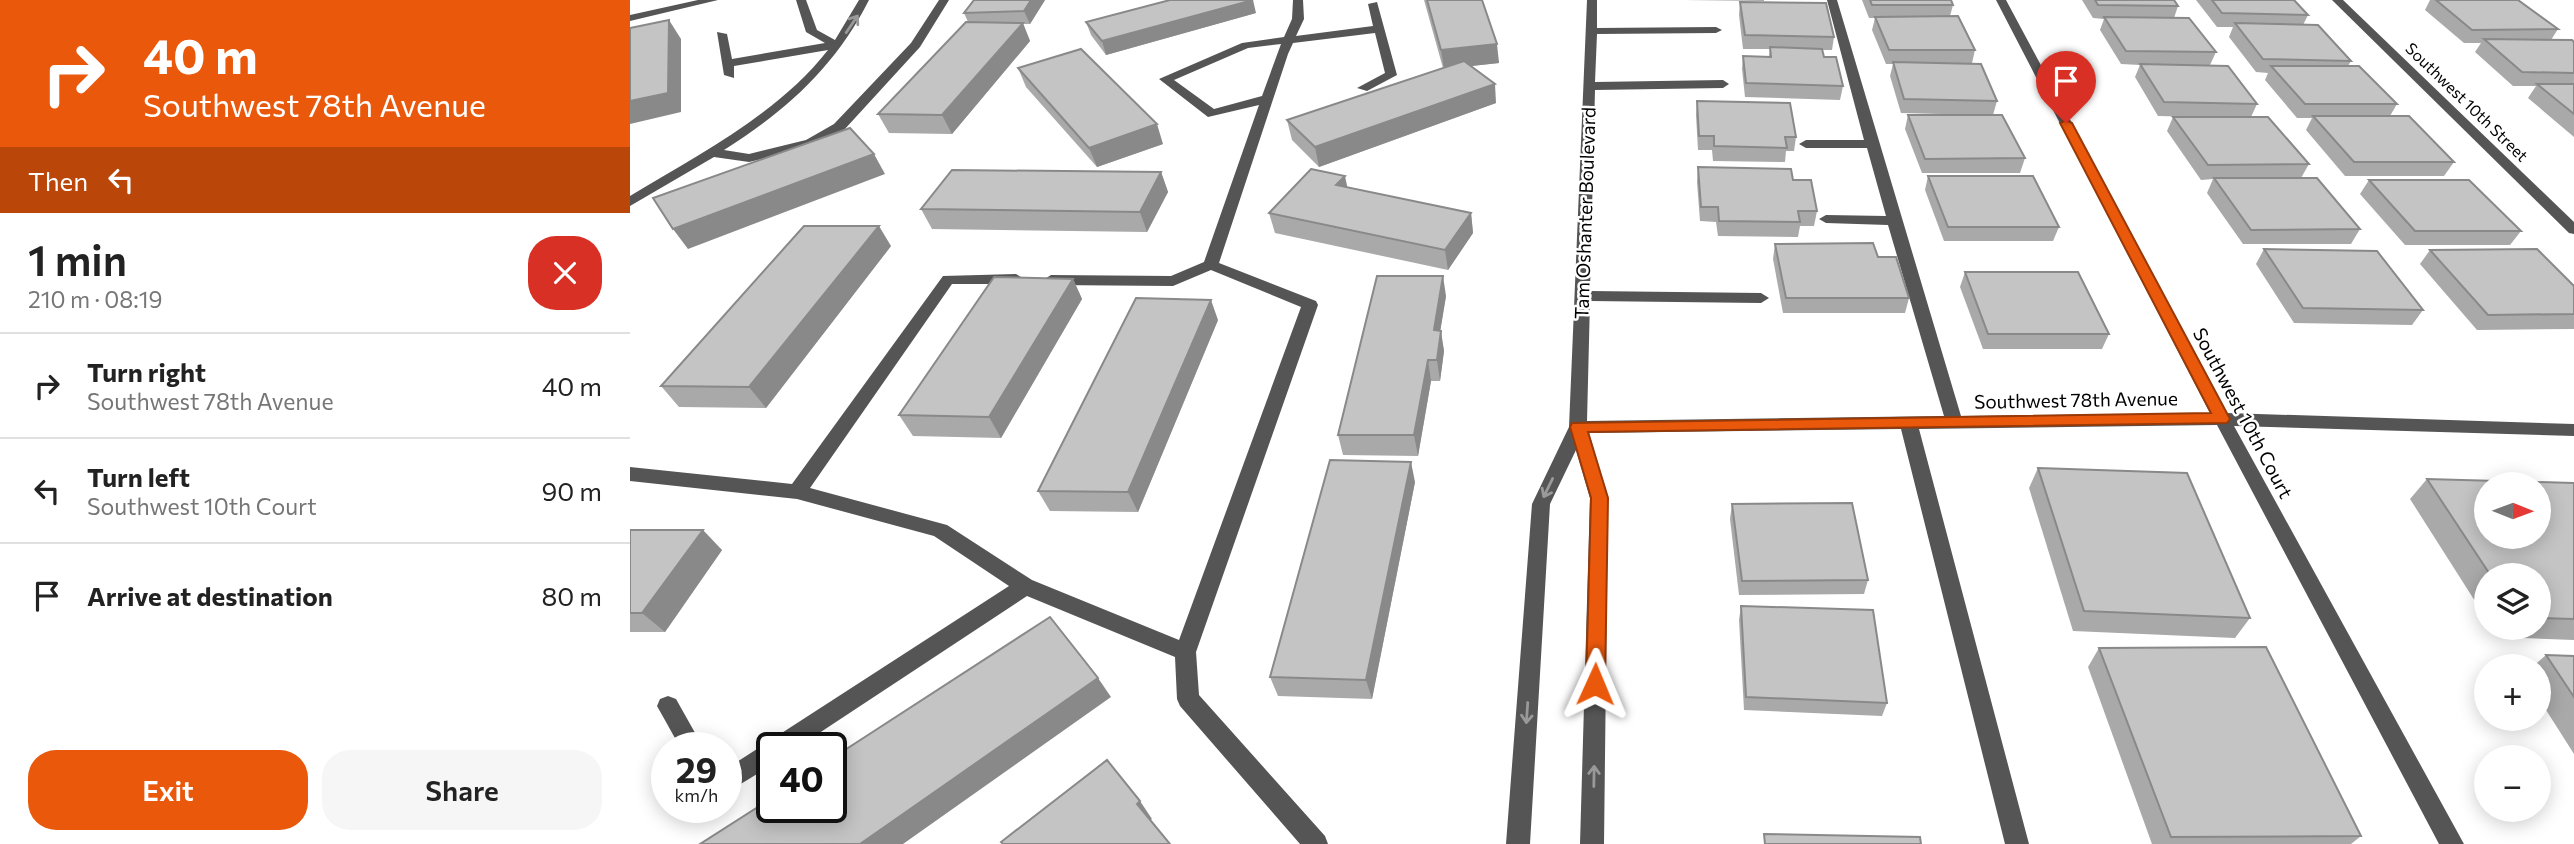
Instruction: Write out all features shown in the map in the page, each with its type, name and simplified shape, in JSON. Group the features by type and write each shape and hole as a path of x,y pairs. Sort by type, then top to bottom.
{"street":[{"path":"630,18 713,0"},
{"path":"802,0 812,32 836,45"},
{"path":"630,202 772,114 836,45 856,20 864,0"},
{"path":"710,152 749,158 811,143 839,127 916,45 944,0"},
{"path":"1211,265 1287,41 1298,19 1298,0"},
{"name":"Tam Oshanter Boulevard","path":"1592,0 1578,427 1599,498 1592,844"},
{"path":"1832,0 1954,422"},
{"name":"Southwest 10th Court","path":"2001,0 2222,419 2452,844"},
{"name":"Southwest 10th Street","path":"2337,0 2574,230"},
{"path":"1363,88 1391,75 1373,4"},
{"path":"1268,98 1212,114 1165,79 1246,45 1379,29"},
{"path":"1591,31 1716,30"},
{"path":"721,34 729,69 836,45"},
{"path":"1589,86 1723,84"},
{"path":"1806,144 1872,144"},
{"path":"1826,219 1894,221"},
{"path":"797,492 948,279 1173,281 1211,265 1310,305 1185,652 1188,698 1316,844"},
{"path":"1582,296 1761,298"},
{"name":"Southwest 78th Avenue","path":"1578,427 2222,419 2574,430"},
{"path":"1908,422 2017,844"},
{"name":"Tam Oshanter Boulevard","path":"1518,844 1541,504 1578,427"},
{"path":"630,474 797,492 940,530 1025,586 1185,652"},
{"path":"802,732 1025,586"},
{"path":"668,706 683,732"}],"building":[{"path":"974,0 1031,0 1024,11 964,13"},
{"path":"1170,0 1253,0 1102,41 1086,22"},
{"path":"1427,0 1482,0 1497,44 1441,50"},
{"path":"1870,0 1951,0 1953,5 1872,5"},
{"path":"2095,0 2174,0 2178,6 2098,5"},
{"path":"2212,0 2294,0 2308,15 2222,13"},
{"path":"2436,0 2518,0 2558,29 2472,30"},
{"path":"1740,2 1826,3 1834,37 1745,35"},
{"path":"1958,16 1975,50 1889,50 1875,17"},
{"path":"2104,17 2189,18 2216,52 2126,51"},
{"path":"669,20 668,93 630,101 630,28"},
{"path":"966,22 1023,23 942,115 878,114"},
{"path":"2235,23 2318,25 2351,61 2263,59"},
{"path":"2484,39 2572,40 2574,73 2522,72"},
{"path":"1770,47 1822,49 1824,57 1836,57 1843,86 1746,83 1743,56 1771,57"},
{"path":"1081,49 1157,124 1089,148 1018,68"},
{"path":"1464,61 1495,84 1315,147 1287,120"},
{"path":"1893,62 1981,64 1997,101 1904,99"},
{"path":"2140,64 2228,66 2257,104 2164,102"},
{"path":"2271,66 2359,66 2397,104 2305,104"},
{"path":"2537,84 2574,84 2574,114"},
{"path":"1697,101 1790,103 1796,137 1785,137 1787,148 1714,146 1714,136 1699,136"},
{"path":"1908,115 2002,115 2025,158 1925,159"},
{"path":"2313,116 2409,116 2454,162 2354,162"},
{"path":"2173,117 2268,117 2309,164 2208,165"},
{"path":"850,128 874,154 673,229 653,198"},
{"path":"1698,167 1791,169 1793,180 1811,180 1817,211 1798,211 1800,222 1719,221 1718,207 1701,207"},
{"path":"1311,169 1345,176 1336,185 1471,213 1445,250 1269,213"},
{"path":"952,170 1161,172 1140,212 921,209"},
{"path":"1928,176 2033,176 2059,227 1948,227"},
{"path":"2214,178 2317,178 2360,229 2251,230"},
{"path":"2369,180 2469,180 2521,231 2415,231"},
{"path":"804,226 879,226 749,387 661,386"},
{"path":"1873,243 1878,257 1896,257 1909,298 1786,298 1775,244"},
{"path":"2264,249 2377,251 2423,310 2303,308"},
{"path":"2537,249 2574,286 2574,314 2488,315 2430,250"},
{"path":"1965,272 2078,272 2109,334 1988,334"},
{"path":"1377,276 1443,276 1434,330 1441,331 1437,360 1428,360 1414,435 1338,435"},
{"path":"994,277 1073,279 989,417 899,415"},
{"path":"1136,298 1211,300 1128,492 1038,491"},
{"path":"1330,460 1411,462 1366,680 1270,677"},
{"path":"2038,468 2187,473 2250,618 2084,611"},
{"path":"2427,479 2474,480 2474,550 2552,550 2552,482 2574,483 2574,619 2551,618 2551,563 2482,563"},
{"path":"1852,503 1868,580 1742,581 1732,504"},
{"path":"630,530 703,530 642,613 630,613"},
{"path":"1741,606 1873,610 1887,703 1746,697"},
{"path":"1050,617 1098,678 860,844 700,844 733,823 742,823 742,817 756,808 756,823 847,823 847,749"},
{"path":"2266,647 2361,836 2171,837 2099,648"},
{"path":"2551,655 2574,656 2574,697 2551,662"},
{"path":"1107,760 1140,801 1137,804 1170,844 1001,842"},
{"path":"1764,834 1920,837 1921,844 1765,844"}],"route":[{"path":"1595,684 1599,498 1578,427 2222,419 2066,123"}]}
